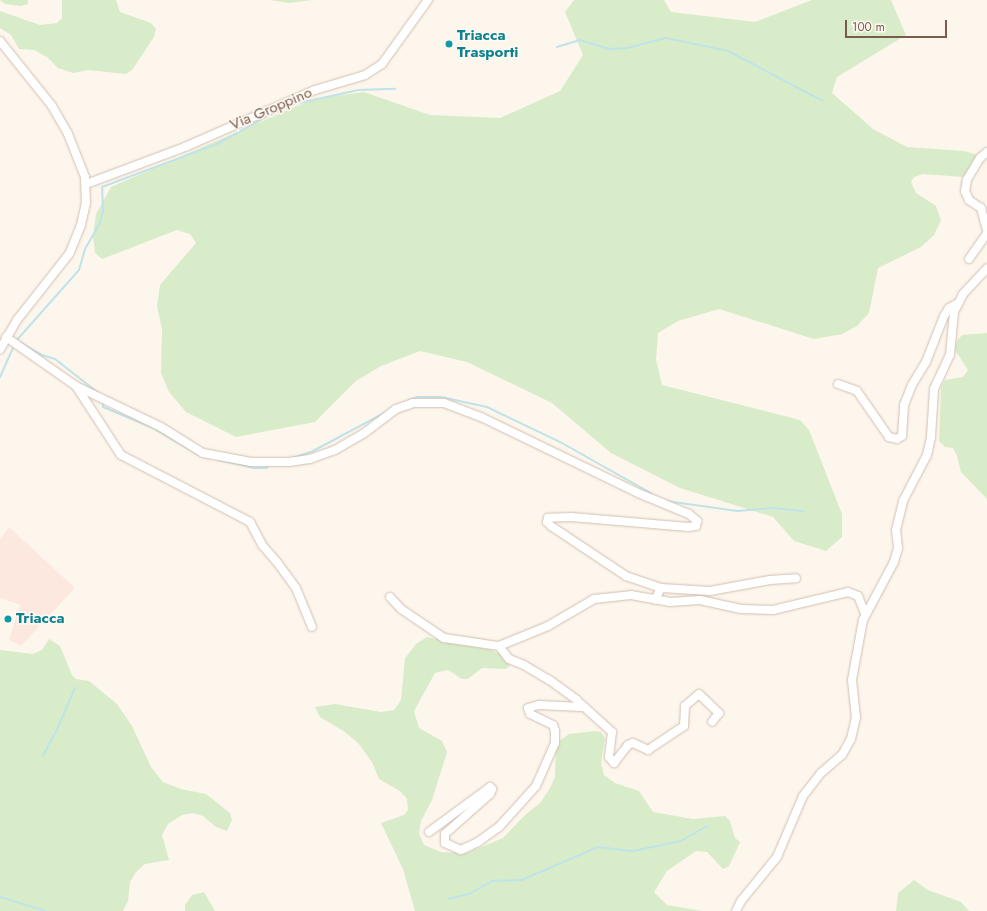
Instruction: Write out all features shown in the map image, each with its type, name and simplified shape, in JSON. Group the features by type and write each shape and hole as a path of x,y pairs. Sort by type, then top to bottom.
{"street":[{"name":"Via Groppino","path":"86,184 185,146 315,90 365,75 382,64 428,0"},
{"path":"0,41 52,106 68,134 86,184 86,203 82,225 69,254 0,350"},
{"path":"970,259 987,232 981,208 969,200 964,191 967,180 987,152"},
{"path":"736,911 740,901 777,857 803,796 821,773 842,755 851,739 856,718 852,680 865,613 894,562 898,548 896,530 903,501 927,454 931,437 934,389 950,355 953,320 958,303 970,285 987,268"},
{"path":"838,384 857,391 889,437 897,439 902,436 904,405 912,385 926,362 944,316 949,308 958,303"},
{"path":"8,338 76,386 161,427 203,453 251,462 289,462 310,459 335,450 363,434 396,409 413,403 444,403 480,417 638,493 689,514 697,521 696,526 688,528 571,517 548,518 547,522 551,526 626,576 660,588 710,591 770,580 796,578"},
{"path":"76,386 121,455 250,522 263,546 286,573 296,588 312,626"},
{"path":"655,600 660,588"},
{"path":"390,597 401,609 444,638 499,646 548,626 594,599 640,595 655,600 670,602 700,600 741,609 773,610 848,592 858,596 865,613"},
{"path":"499,646 508,659 533,670 581,704 612,732 609,757 614,763 628,745 633,743 648,750 684,726 685,706 698,694 707,699 719,713 712,722"},
{"path":"429,832 490,786 492,789 490,794 445,834 445,843 461,850 478,842 498,827 536,786 555,743 553,725 530,714 528,708 539,705 557,705 580,709 581,704"}],"shaded area":[{"path":"9,527 75,588 21,646 9,640 20,605 0,598 0,540"}],"green space":[{"path":"0,0 28,0 28,4 20,6 5,4"},
{"path":"62,0 116,0 120,12 151,23 156,29 154,37 132,70 126,74 88,70 73,73 58,68 47,57 34,50 19,49 11,35 0,28 0,11 40,25 57,23 62,18"},
{"path":"270,0 313,0 289,3"},
{"path":"574,0 664,0 671,12 755,22 812,0 891,0 906,35 837,77 832,93 873,129 907,147 964,151 978,155 963,177 923,174 914,177 911,182 916,193 936,206 941,220 934,235 921,247 878,268 869,313 857,326 842,334 814,339 719,309 678,321 658,333 656,360 662,385 800,420 809,430 842,514 842,537 826,551 794,541 773,517 680,488 611,453 552,403 467,362 420,351 381,366 356,381 315,422 236,437 186,412 169,392 161,373 162,329 157,306 160,285 196,243 190,234 177,230 102,259 95,253 93,236 96,214 111,187 313,99 364,92 430,115 500,118 560,91 583,55 565,12"},
{"path":"987,333 987,499 961,472 957,456 953,448 945,447 939,441 941,388 945,380 963,377 968,370 955,350 957,341 962,335"},
{"path":"427,637 491,650 503,656 510,666 505,669 482,668 468,679 462,679 448,670 435,673 414,711 419,728 442,741 447,752 432,800 421,821 419,833 424,845 441,852 467,853 503,838 525,815 540,803 550,788 555,777 556,746 559,741 569,734 595,731 601,732 605,738 601,763 604,775 615,783 639,791 653,812 693,819 725,816 730,821 735,838 740,842 729,866 723,869 707,852 696,851 667,871 654,892 667,905 702,911 415,911 403,869 381,823 404,815 408,810 407,799 400,791 379,779 372,762 358,743 345,732 320,717 315,707 335,704 381,712 394,710 401,700 405,658 416,644"},
{"path":"49,639 60,646 72,675 76,679 89,681 117,704 132,726 151,767 163,782 181,789 206,794 230,813 232,820 227,831 216,827 203,816 193,813 182,815 168,824 162,835 169,860 145,864 136,872 130,882 128,901 123,911 0,911 0,650 33,654 42,650"},
{"path":"914,880 928,890 961,902 969,911 896,911 898,893"},
{"path":"204,892 215,911 185,911 185,905 192,895"}],"waterway":[{"path":"557,47 580,40 609,49 627,48 666,38 728,51 823,101"},
{"path":"290,105 358,90 395,89"},
{"path":"16,341 79,270 85,249 99,225 103,212 102,187 217,144 277,111"},
{"path":"20,342 42,355 55,359 101,395"},
{"path":"0,377 14,345"},
{"path":"410,400 418,397 441,397 487,407 562,443 652,494"},
{"path":"103,403 103,407 151,427 199,455"},
{"path":"292,458 313,451 386,412"},
{"path":"219,460 254,468 266,468 270,464"},
{"path":"666,501 737,511 774,508 804,511"},
{"path":"43,756 57,730 75,688"},
{"path":"448,899 469,894 492,881 522,880 598,847 633,851 681,841 707,826"},
{"path":"0,897 46,911"}],"place":[{"name":"Triacca Trasporti","path":"449,44"},
{"name":"Triacca","path":"8,619"}]}
